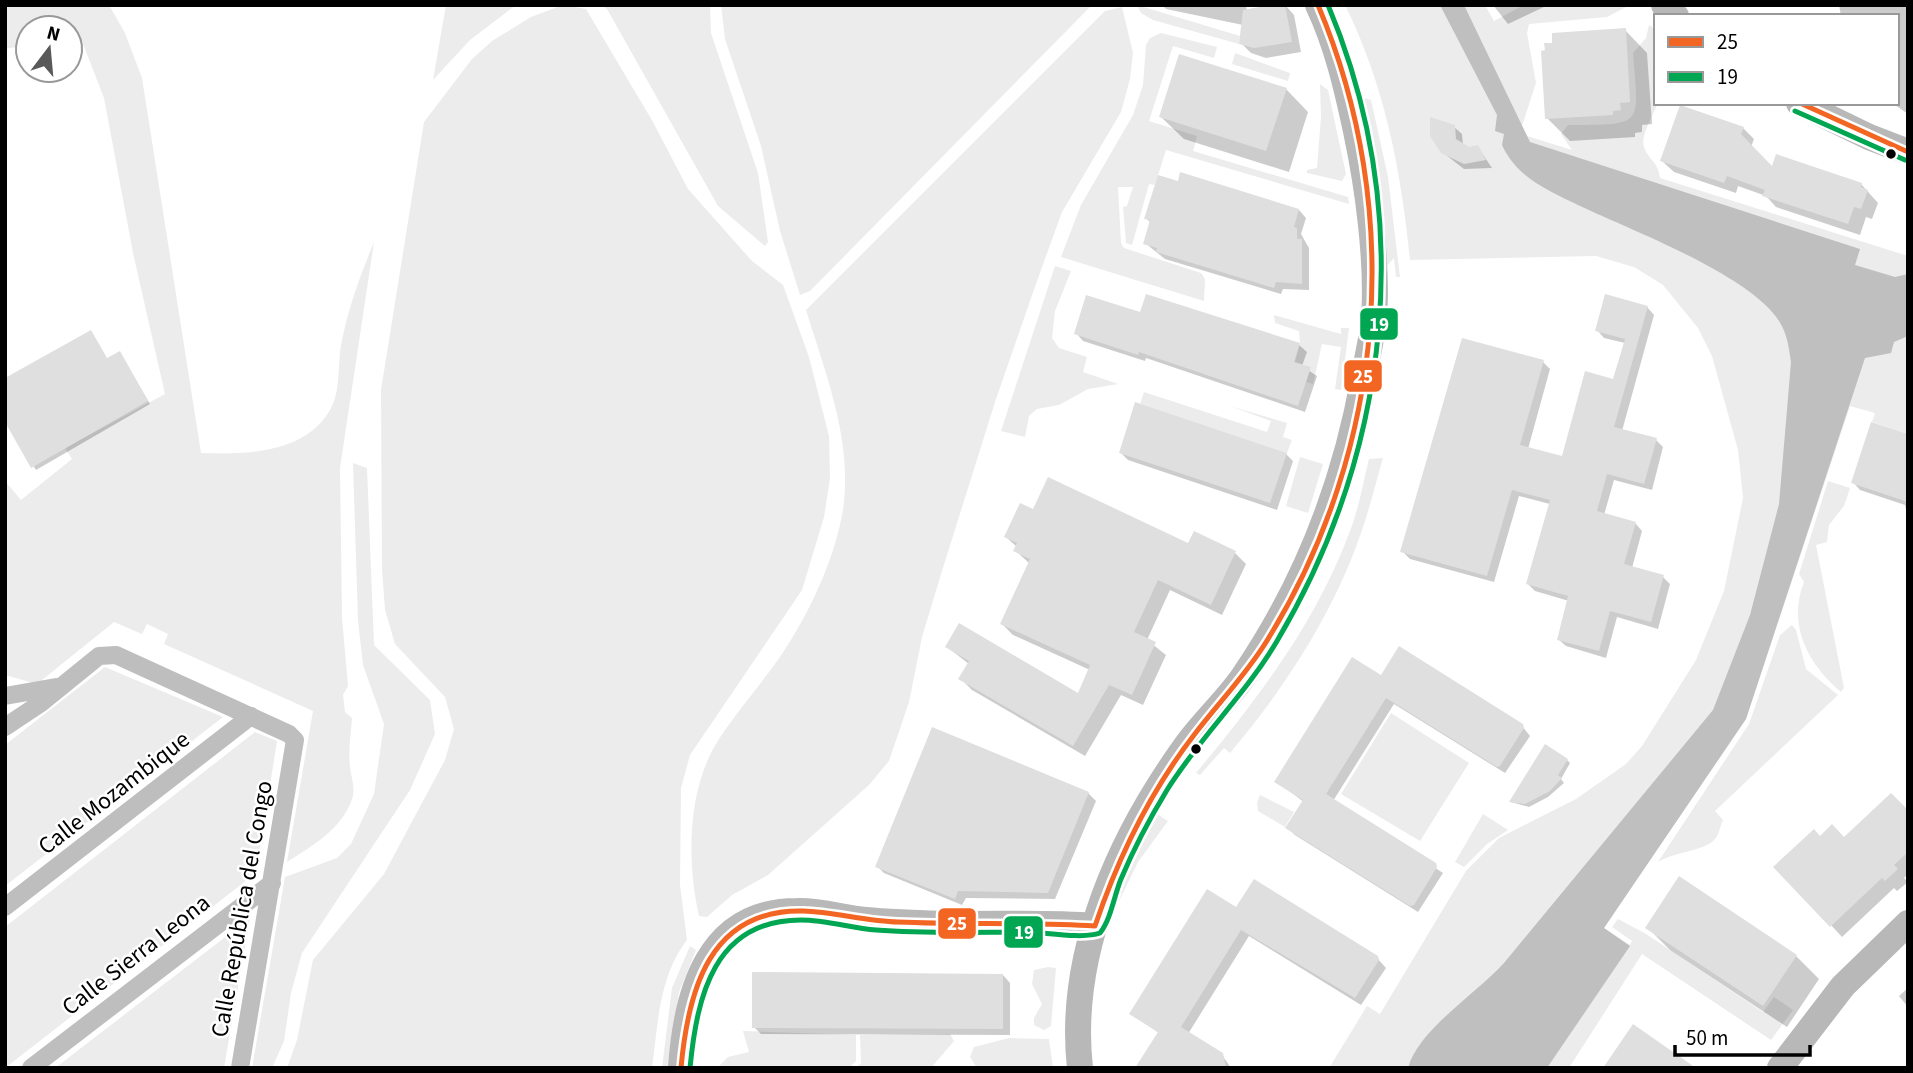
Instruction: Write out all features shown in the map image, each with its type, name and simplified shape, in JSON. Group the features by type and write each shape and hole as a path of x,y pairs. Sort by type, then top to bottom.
{"street":[{"path":"1080,1068 1077,1038 1081,986 1095,926 1123,850 1144,810 1189,742 1242,678 1296,591 1333,503 1357,413 1374,319 1370,215 1364,167 1346,86 1318,5"},
{"path":"1803,105 1857,132 1908,152"},
{"path":"5,727 41,703 99,656 116,655 251,716"},
{"path":"5,696 59,686"},
{"name":"Calle República del Congo","path":"240,1068 295,740 289,734 251,716"},
{"name":"Calle Mozambique","path":"5,907 251,716"},
{"name":"Calle Sierra Leona","path":"31,1068 272,883"},
{"path":"681,1068 692,993 712,951 731,932 752,920 775,912 798,910 866,920 929,924 1059,923 1095,926"},
{"path":"1780,1068 1843,986 1908,923"}],"shaded area":[{"path":"5,5 109,5 125,33 142,78 201,453 238,453 276,448 310,433 323,420 333,404 344,332 374,242 340,468 342,618 348,686 343,695 345,712 352,718 349,755 353,795 347,810 334,828 287,862 313,711 164,644 168,634 147,624 142,634 114,622 37,684 5,675 5,481 21,500 72,459 65,448 165,394 133,253 104,98 84,46 84,14 14,14 14,47 5,49"},
{"path":"446,5 516,5 470,40 433,80"},
{"path":"563,5 586,9 653,122 688,189 752,261 783,285 809,357 829,436 830,478 824,517 802,590 690,755 681,788 680,885 687,940 665,985 652,1068 287,1068 297,1040 313,960 384,874 445,760 454,729 445,697 395,644 385,610 382,569 381,390 424,122 472,59 492,41 531,17"},
{"path":"601,5 710,5 711,33 758,173 768,242 765,246 718,206 607,9"},
{"path":"721,5 1092,5 810,291 800,295 780,231 761,146 725,39"},
{"path":"1137,5 1240,36 1239,44 1153,20 1141,13"},
{"path":"1345,5 1485,5 1494,21 1524,5 1630,5 1607,17 1529,24 1527,33 1536,83 1522,126 1527,136 1572,150 1561,134 1568,125 1611,124 1624,122 1631,117 1636,96 1633,53 1646,38 1649,25 1654,29 1654,105 1657,105 1643,142 1660,178 1908,256 1908,434 1872,422 1875,413 1850,406 1746,719 1604,928 1630,945 1632,941 1612,927 1618,919 1646,934 1763,1012 1774,997 1793,1010 1771,1040 1642,954 1569,1068 1329,1068 1367,1006 1380,1014 1466,871 1499,838 1576,799 1626,764 1642,746 1696,660 1724,591 1743,498 1738,450 1712,356 1698,328 1663,285 1634,267 1596,256 1410,260 1402,194 1389,129 1371,66"},
{"path":"1440,5 1464,5 1530,142 1860,249 1855,265 1895,277 1908,274 1908,336 1894,342 1891,353 1865,358 1746,719 1604,928 1630,946 1547,1068 1408,1068 1423,1040 1504,963 1713,710 1750,615 1779,504 1791,362 1786,336 1779,321 1743,287 1688,255 1556,194 1525,175 1516,166 1502,145 1504,134 1495,131 1497,115"},
{"path":"1122,7 1133,53 1130,79 1121,112 1062,212 1037,281 996,399 942,571 922,637 909,702 889,761 869,785 768,875 732,895 707,917 699,916 691,851 692,828 699,784 706,763 723,733 782,654 803,620 829,561 841,521 844,502 844,453 835,404 806,310 1105,11"},
{"path":"1161,33 1217,47 1214,58 1173,46 1149,121 1197,136 1193,151 1348,197 1349,204 1166,150 1155,185 1149,184 1132,245 1126,243 1123,207 1127,206 1133,187 1118,187 1121,243 1124,248 1201,273 1205,279 1204,301 1061,257 1081,205 1133,115 1143,85 1146,45 1150,38"},
{"path":"1235,53 1290,73 1288,81 1232,64"},
{"path":"1320,84 1328,90 1346,174 1342,181 1307,173 1307,170 1317,168 1321,117"},
{"path":"1359,96 1371,100 1388,177 1400,277 1396,277 1394,258 1382,271"},
{"path":"1055,266 1071,271 1055,311 1052,338 1059,348 1087,357 1083,372 1118,384 1088,389 1059,405 1037,409 1029,416 1025,437 1001,431"},
{"path":"1274,315 1341,334 1341,328 1349,328 1341,390 1335,389 1341,347 1322,344 1313,384 1306,382 1310,367 1295,362 1300,343 1299,331 1275,323"},
{"path":"1144,392 1267,432 1271,421 1230,406 1287,423 1283,437 1292,440 1287,453 1140,404"},
{"path":"1300,457 1323,464 1308,513 1286,506"},
{"path":"1383,458 1351,560 1307,648 1230,753 1224,748 1200,775 1196,773 1263,688 1303,628 1336,565 1350,531 1369,459"},
{"path":"353,463 367,468 374,645 430,700 435,734 410,790 302,953 291,993 284,1041 272,1068 252,1068 285,877 337,858 351,844 374,794 384,724 363,665 358,621"},
{"path":"1828,481 1850,488 1844,506 1829,525 1827,542 1816,545 1844,688 1841,692 1810,656 1804,643 1798,613 1804,582 1799,574"},
{"path":"1792,625 1796,630 1806,669 1838,695 1715,811 1723,820 1714,840 1703,847 1658,862 1749,724 1780,635"},
{"path":"105,667 223,717 5,886 5,745"},
{"path":"1391,713 1469,763 1420,841 1341,794"},
{"path":"255,732 277,741 256,873 5,1068 5,927"},
{"path":"1260,795 1294,812 1285,827 1258,811"},
{"path":"1157,814 1168,821 1138,862 1118,903 1114,901"},
{"path":"1483,814 1508,830 1487,844 1464,867 1455,862"},
{"path":"250,918 224,1068 55,1068"},
{"path":"690,946 696,950 679,992 669,1068 662,1068 672,988"},
{"path":"1056,968 1051,1026 1044,1030 1034,1025 1034,1018 1042,1004 1032,984 1034,970"},
{"path":"743,1031 856,1035 856,1061 849,1068 717,1068 728,1057 749,1052"},
{"path":"950,1034 954,1041 931,1068 856,1068 861,1063 860,1035"},
{"path":"1009,1038 1049,1039 1053,1068 977,1068 970,1057 974,1047"}],"building":[{"path":"1285,5 1292,42 1254,48 1239,44 1243,10"},
{"path":"1626,28 1630,102 1620,103 1621,110 1613,111 1613,115 1545,119 1541,51 1545,50 1544,43 1552,43 1552,33"},
{"path":"1179,54 1287,88 1266,151 1159,117"},
{"path":"1680,105 1744,127 1741,134 1772,166 1776,154 1862,183 1861,187 1868,190 1861,209 1854,207 1848,224 1762,196 1765,190 1727,176 1724,183 1660,161"},
{"path":"1430,117 1455,125 1456,139 1469,147 1478,145 1486,160 1464,164 1441,153 1430,136"},
{"path":"1180,172 1299,209 1294,227 1297,228 1297,239 1302,239 1302,284 1276,282 1274,288 1156,252 1157,248 1143,244 1150,220 1144,219 1158,175 1178,181"},
{"path":"1146,294 1300,343 1294,362 1311,367 1298,406 1139,352 1138,355 1074,334 1086,295 1140,312"},
{"path":"1605,294 1648,306 1614,427 1657,438 1644,484 1607,474 1597,511 1636,522 1624,564 1664,575 1651,622 1610,611 1599,651 1557,640 1568,596 1526,584 1550,500 1512,490 1487,576 1400,552 1462,338 1544,360 1520,445 1562,456 1585,371 1613,379 1625,339 1595,331"},
{"path":"91,330 107,358 120,351 148,401 31,468 5,422 5,378"},
{"path":"1135,402 1287,453 1270,503 1119,453"},
{"path":"1871,422 1908,434 1908,502 1851,483"},
{"path":"1048,477 1188,543 1194,531 1236,551 1211,605 1158,580 1134,632 1156,642 1132,695 1109,685 1073,746 958,679 969,661 945,647 959,623 1078,693 1090,665 1000,624 1030,559 1013,551 1017,543 1004,537 1020,503 1033,509"},
{"path":"1399,646 1523,724 1524,728 1497,767 1386,698 1326,794 1436,863 1437,867 1414,905 1410,906 1285,828 1303,800 1274,782 1352,657 1381,675"},
{"path":"932,727 1089,792 1048,893 958,891 955,899 875,867"},
{"path":"1545,744 1568,759 1558,775 1562,778 1550,791 1525,804 1509,802"},
{"path":"1891,793 1908,810 1908,852 1894,865 1898,869 1885,881 1882,878 1830,927 1773,867 1814,829 1820,836 1832,824 1844,837"},
{"path":"1679,876 1797,955 1763,1006 1645,928"},
{"path":"1254,879 1378,956 1379,960 1355,998 1241,930 1181,1027 1223,1053 1226,1068 1135,1068 1158,1032 1129,1014 1207,889 1236,907"},
{"path":"752,972 1003,974 1003,1029 752,1028"},
{"path":"1633,1024 1696,1068 1603,1068"}],"transit line":[{"name":"25","path":"681,1068 690,1011 709,960 725,939 745,924 771,914 803,911 898,922 1095,926 1125,851 1163,779 1268,639 1308,565 1338,488 1359,409 1370,328 1372,246 1363,164 1346,84 1318,5"},
{"name":"19","path":"690,1068 698,1014 716,967 729,948 748,933 772,923 810,920 867,929 914,932 1031,932 1076,936 1100,933 1131,856 1167,790 1277,641 1316,567 1346,489 1367,410 1379,329 1381,247 1373,166 1356,85 1328,5"},
{"name":"25","path":"1804,105 1908,152"},
{"name":"19","path":"1795,111 1905,160"}]}
